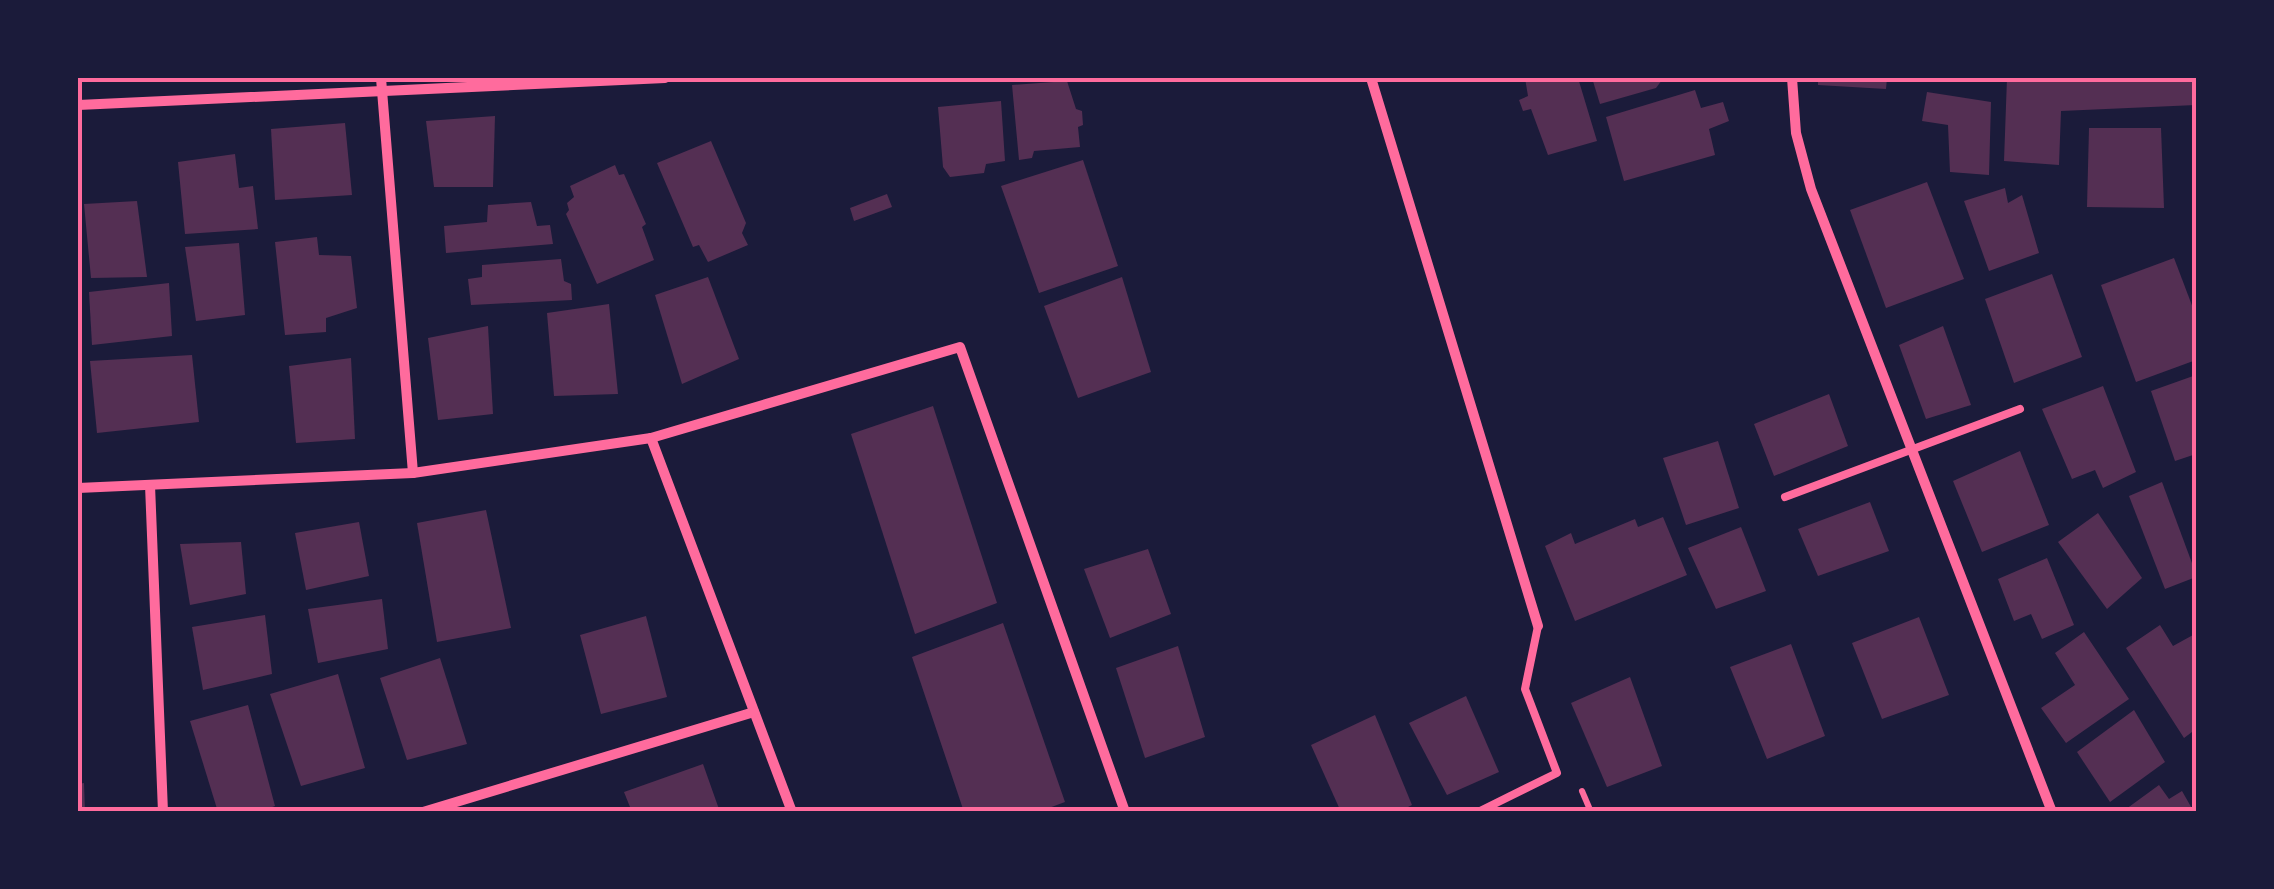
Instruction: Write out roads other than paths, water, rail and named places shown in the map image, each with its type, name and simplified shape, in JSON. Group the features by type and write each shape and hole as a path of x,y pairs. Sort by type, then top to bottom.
{"street":[{"path":"380,78 413,473"},
{"path":"78,105 665,78"},
{"path":"1371,78 1538,626"},
{"path":"1792,78 1796,133 1811,190 2052,812"},
{"path":"78,488 413,473 650,438 960,347 1124,809 1119,812"},
{"path":"650,438 792,812"},
{"path":"150,485 163,812"},
{"path":"423,812 754,712"}],"lane":[{"path":"1784,496 2020,410"},
{"path":"1478,812 1557,773 1525,689 1538,626"}]}
